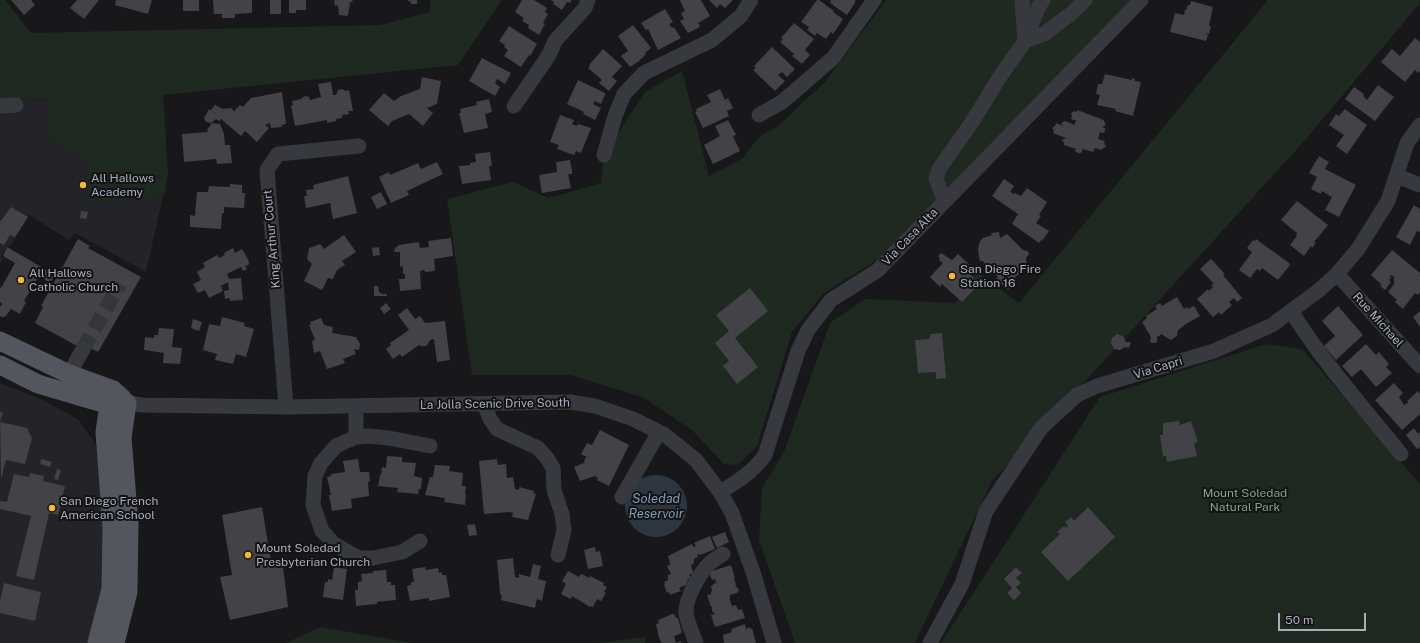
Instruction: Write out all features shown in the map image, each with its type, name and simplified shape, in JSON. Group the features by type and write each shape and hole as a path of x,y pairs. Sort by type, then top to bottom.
{"main road":[{"name":"La Jolla Scenic Drive South","path":"0,341 70,374 116,399"},
{"name":"La Jolla Scenic Drive South","path":"0,365 38,384 116,399"},
{"path":"97,643 111,589 112,527 105,432 116,399"},
{"path":"115,643 128,592 129,524 122,438 116,399"}],"street":[{"path":"514,106 548,55 555,41 585,8 588,0"},
{"path":"604,155 615,116 624,94 644,73 712,40 741,16 750,0"},
{"path":"759,115 782,102 833,58 874,0"},
{"path":"1022,0 1025,42"},
{"path":"945,201 936,179 939,169 972,122 1000,75 1025,42 1039,6 1043,0"},
{"path":"1025,42 1044,34 1072,13 1085,0"},
{"name":"Via Casa Alta","path":"720,492 743,478 759,464 765,455 798,351 808,330 831,300 877,271 1141,0"},
{"path":"0,106 16,105"},
{"name":"Via Capri","path":"930,643 962,584 986,511 1041,428 1077,395 1097,386 1214,351 1272,324 1318,291 1337,274 1358,249 1388,201 1407,143 1420,125"},
{"name":"King Arthur Court","path":"286,407 267,170 278,154 358,146"},
{"path":"1397,176 1420,184"},
{"name":"Rue Michael","path":"1337,274 1420,366"},
{"path":"1290,311 1303,331 1401,454"},
{"path":"70,374 83,349"},
{"name":"La Jolla Scenic Drive South","path":"116,399 142,405 286,407 570,402 595,406 633,419 665,435 696,460 720,492 732,513 744,546 774,643"},
{"path":"484,404 490,419 497,429 538,448 553,468 554,490 562,514 564,530 558,555"},
{"path":"356,406 356,437"},
{"path":"622,497 659,432"},
{"path":"420,541 402,552 373,558 359,558 334,544 322,531 313,505 315,476 322,463 336,446 356,437 369,436 389,438 430,446"},
{"path":"696,643 686,614 690,594 704,570 708,565 723,554 727,546 736,543 744,546"}],"shaded area":[{"name":"All Hallows Academy","path":"163,95 168,174 146,272 75,233 69,240 29,215 10,247 7,245 1,257 3,259 0,264 0,101"},
{"name":"San Diego French American School","path":"0,383 43,400 79,420 96,445 100,476 107,570 91,643 0,643"}],"green space":[{"path":"0,0 5,0 31,33 380,25 430,12 430,0 502,0 458,65 163,95 168,174 164,196 89,203 84,161 48,136 49,99 0,101"},
{"path":"886,0 1143,0 885,255 824,293 792,332 757,446 738,465 724,464 692,430 644,398 571,375 472,375 447,199 513,182 548,198 601,183 604,155 645,92 682,71 709,176 743,158 759,137 778,126 825,82"},
{"path":"1268,0 1420,0 1420,3 1306,139 1051,419 992,481 915,643 795,643 759,540 762,488 784,452 830,323 865,299 957,303 975,270 1019,303"},
{"name":"Mount Soledad Natural Park","path":"1266,344 1302,349 1420,484 1420,643 941,643 1100,397"},
{"path":"320,627 412,643 286,643"},
{"path":"645,637 645,643 598,643"}],"water":[{"name":"Soledad Reservoir","path":"656,475 668,478 678,484 684,494 687,506 684,518 678,528 668,534 656,537 644,534 634,528 628,518 625,506 628,494 634,484 644,478"}],"building":[{"path":"11,0 31,0 35,5 24,15"},
{"path":"77,0 99,0 84,19 70,8"},
{"path":"116,0 152,0 148,14 115,5"},
{"path":"183,0 199,0 199,11 183,11"},
{"path":"213,0 252,0 252,13 235,14 235,18 222,18 222,14 214,14"},
{"path":"270,0 281,0 281,14 270,14"},
{"path":"289,0 306,0 306,10 296,10 296,13 289,13"},
{"path":"334,0 352,0 353,2 348,3 350,3 347,16 339,15 338,5 335,6"},
{"path":"408,0 417,0 417,4 411,4 411,1 409,2"},
{"path":"522,0 534,0 547,8 545,12 548,14 539,35 528,28 529,25 522,21 524,18 515,12"},
{"path":"551,0 572,0 570,3 567,2 562,10 553,4 554,2"},
{"path":"680,0 701,0 710,16 698,23 700,26 698,28 688,33 680,21 684,19 681,13 685,11"},
{"path":"709,0 733,0 725,8 720,4 717,8"},
{"path":"817,0 843,19 833,34 831,32 826,39 817,33 815,36 807,30 809,27 801,22"},
{"path":"831,0 856,1 847,15 830,3"},
{"path":"1191,1 1213,7 1209,34 1205,33 1208,35 1206,41 1170,32 1175,13 1184,15 1185,10 1188,5 1190,5"},
{"path":"665,9 673,22 669,24 672,28 674,27 681,38 658,50 648,29 646,30 641,23"},
{"path":"794,23 814,39 805,50 810,55 802,64 792,56 794,54 780,42 783,39 781,38"},
{"path":"633,25 651,48 639,61 630,67 621,56 628,51 618,36"},
{"path":"509,26 537,44 521,67 504,56 508,50 504,47 505,45 499,41"},
{"path":"1415,38 1420,42 1420,71 1418,73 1415,70 1405,82 1381,62 1392,49 1400,56"},
{"path":"772,47 794,68 794,70 787,77 782,72 778,75 785,81 775,91 753,70 756,68 754,66"},
{"path":"603,49 622,66 612,77 617,81 609,91 599,83 602,80 588,68"},
{"path":"482,58 511,73 505,84 497,79 495,83 500,87 495,96 469,81"},
{"path":"1105,74 1132,80 1132,78 1135,79 1135,81 1141,82 1133,116 1115,111 1116,109 1097,105 1100,95 1096,94 1098,84 1102,84"},
{"path":"422,77 441,81 437,104 427,108 433,113 423,126 409,114 392,121 388,126 369,110 384,93 394,101 401,96 420,89"},
{"path":"578,80 605,93 601,104 595,101 593,104 601,108 595,120 583,114 584,112 567,104"},
{"path":"331,82 333,95 336,95 338,90 349,90 353,111 348,111 349,114 342,115 342,118 336,119 336,121 327,123 327,120 295,126 291,106 293,105 292,101 306,96 309,97 310,100 321,97 318,84"},
{"path":"1378,85 1394,97 1375,121 1345,99 1354,87 1364,94 1363,96 1367,100"},
{"path":"720,89 725,100 728,98 733,108 727,111 729,116 703,128 695,112 697,111 696,109 711,102 707,95"},
{"path":"282,92 286,124 282,125 282,127 271,128 270,123 265,125 269,128 257,142 245,131 241,136 221,119 219,121 216,119 211,123 206,122 204,118 209,109 219,117 211,110 215,105 223,109 231,108 235,112 240,105 243,107 251,98"},
{"path":"489,99 492,112 485,114 488,128 464,133 459,113 461,113 460,109 477,105 476,102"},
{"path":"1345,109 1367,125 1347,154 1336,146 1344,135 1329,125 1336,114 1339,116"},
{"path":"1077,110 1104,120 1106,125 1102,127 1105,128 1105,131 1103,133 1100,132 1098,139 1105,141 1104,143 1106,147 1102,150 1095,148 1093,152 1083,149 1081,153 1078,153 1075,151 1076,149 1064,145 1062,140 1066,138 1053,133 1054,131 1052,128 1056,123 1063,126 1061,123 1065,121 1075,125 1075,122 1077,121 1071,119 1071,113 1074,111 1076,112"},
{"path":"560,115 574,120 572,124 577,126 578,124 591,128 581,153 576,151 574,155 557,149 559,145 550,142"},
{"path":"728,120 736,135 733,136 740,151 713,164 704,145 720,136 715,126"},
{"path":"212,123 220,124 224,134 225,145 230,145 232,163 217,164 216,159 184,162 182,134 208,132 207,130"},
{"path":"490,152 492,166 489,166 491,180 462,184 459,166 470,165 470,163 476,162 475,154"},
{"path":"1319,156 1329,162 1325,169 1356,185 1339,217 1325,210 1332,197 1322,191 1321,194 1311,189 1317,177 1309,173"},
{"path":"570,160 572,174 568,174 571,188 542,193 539,175 557,172 556,162"},
{"path":"437,162 443,174 407,191 409,195 391,203 379,177 389,172 390,175 418,163 421,169"},
{"path":"348,176 357,213 333,219 330,203 306,208 304,196 307,196 306,190 314,189 313,185"},
{"path":"1004,179 1014,186 1010,192 1021,196 1027,188 1047,202 1036,223 1049,231 1039,243 1012,224 1018,214 992,196"},
{"path":"230,184 242,185 242,193 245,193 244,208 224,207 221,229 190,227 190,215 195,216 197,192 208,192 209,186 230,187"},
{"path":"381,192 387,204 377,209 371,197"},
{"path":"1297,201 1328,225 1314,242 1316,243 1312,248 1311,246 1304,256 1290,245 1297,236 1297,233 1281,220"},
{"path":"1414,205 1420,209 1420,232 1417,231 1410,245 1396,237"},
{"path":"11,207 28,217 15,237 10,235 4,245 0,243 0,220 1,221"},
{"path":"81,211 88,212 86,219 80,218"},
{"path":"999,232 1000,238 1007,234 1023,250 1028,251 1029,254 1026,258 1027,265 1025,270 1016,276 1013,282 1010,283 1008,290 996,279 998,277 995,274 987,271 983,261 980,261 979,257 978,249 980,241 983,238 992,235 991,233"},
{"path":"344,235 356,252 342,261 345,265 337,270 333,279 328,278 322,290 304,281 312,264 307,259 309,248 320,244 324,249"},
{"path":"451,238 453,256 434,259 434,271 420,271 421,289 400,291 399,279 405,279 405,274 403,274 403,266 400,267 400,252 394,252 395,248 399,245 419,242 420,248 429,247 428,241"},
{"path":"78,239 90,246 88,248 141,277 98,352 90,348 88,352 35,323 43,307 41,306"},
{"path":"1256,239 1289,263 1290,265 1278,280 1262,268 1260,271 1257,269 1250,278 1239,270 1252,252 1247,248 1253,240 1255,241"},
{"name":"All Hallows Catholic Church","path":"7,247 55,275 50,283 39,276 24,301 26,302 20,314 11,309 6,316 3,317 0,316 0,307 2,304 0,302 0,287 1,288 15,263 3,256"},
{"path":"379,247 380,255 373,256 372,248"},
{"path":"233,248 235,253 242,249 250,264 245,266 247,269 243,271 241,267 227,274 229,279 241,278 243,300 230,301 230,298 225,299 224,291 229,290 228,282 221,286 223,291 209,298 205,290 198,293 193,284 201,280 197,272 205,267 203,263 217,255 219,258 225,255 224,253"},
{"path":"1392,250 1420,273 1420,292 1418,295 1415,293 1403,309 1395,302 1397,300 1388,292 1394,284 1394,277 1391,275 1389,280 1391,282 1385,290 1380,286 1382,285 1371,275"},
{"name":"San Diego Fire Station 16","path":"941,253 952,260 958,254 976,271 971,275 979,284 962,302 942,284 940,287 930,277 943,263 939,260 940,258 938,256"},
{"path":"1211,259 1225,274 1223,275 1242,298 1237,302 1234,298 1229,302 1232,305 1221,315 1219,312 1213,317 1197,299 1208,289 1209,291 1213,287 1211,285 1214,284 1200,269"},
{"path":"374,286 378,286 379,292 382,294 387,294 387,296 374,296"},
{"path":"750,288 768,311 735,338 758,367 737,384 723,366 729,361 715,343 729,331 716,315"},
{"path":"1177,297 1184,309 1194,306 1200,316 1184,325 1178,330 1177,336 1171,340 1162,334 1157,337 1157,342 1151,343 1151,337 1142,322 1147,318 1146,316 1157,309 1155,306 1160,303 1162,306"},
{"path":"386,303 391,309 384,314 380,308"},
{"path":"1338,306 1363,335 1336,360 1324,346 1335,336 1322,321"},
{"path":"407,308 415,319 420,316 425,323 445,321 450,360 437,362 434,339 430,340 426,346 419,345 402,357 400,354 393,359 386,349 391,345 390,343 409,330 398,315"},
{"path":"1420,311 1420,327 1413,317"},
{"path":"222,317 245,323 244,326 254,329 246,357 236,354 233,364 215,360 217,354 203,350 209,324 220,326"},
{"path":"321,318 324,325 333,327 332,333 356,337 360,344 359,350 354,349 356,354 343,359 345,363 327,369 320,351 314,353 312,341 315,340 309,325 311,324 310,322"},
{"path":"193,319 202,322 199,331 191,328"},
{"path":"159,328 174,329 172,347 182,348 180,364 163,363 164,353 144,350 145,337 154,338 154,335 158,335"},
{"path":"942,333 946,378 936,379 936,372 918,373 915,340 930,339 930,334"},
{"path":"1117,334 1123,336 1126,342 1131,342 1129,348 1125,347 1120,350 1114,349 1111,343 1112,338"},
{"path":"1366,344 1376,355 1379,352 1389,364 1386,367 1392,373 1376,387 1361,369 1352,377 1342,366"},
{"path":"1394,383 1403,393 1399,397 1404,405 1409,402 1407,401 1418,391 1420,394 1420,414 1402,430 1375,400"},
{"path":"0,412 3,412 0,422"},
{"path":"1179,421 1180,425 1191,421 1198,442 1194,443 1197,456 1167,462 1166,456 1163,456 1160,435 1163,435 1163,423"},
{"path":"0,422 27,428 32,438 25,464 6,460 1,479"},
{"path":"1414,428 1418,434 1420,432 1420,447 1417,449 1406,435"},
{"path":"600,430 629,445 609,486 597,480 598,478 595,476 580,481 574,467 584,463 585,458 587,457 581,454 587,443 592,445"},
{"path":"387,456 402,457 402,462 416,463 414,476 422,478 421,489 419,489 418,494 397,492 398,488 378,486 382,467 386,468"},
{"path":"41,459 52,462 50,467 40,464"},
{"path":"358,459 360,472 369,472 369,496 351,499 352,508 332,511 329,495 331,495 327,477 331,476 331,474 345,472 343,461"},
{"path":"497,459 498,465 506,464 507,478 513,477 515,489 519,490 519,487 534,491 533,493 536,494 528,520 512,517 513,513 510,512 484,514 479,461"},
{"path":"435,465 450,466 449,471 463,473 462,486 466,486 465,505 444,502 445,498 425,495 430,477 433,477"},
{"path":"57,469 61,470 58,480 54,479"},
{"path":"30,473 44,476 43,481 65,486 58,515 49,513 34,580 16,576 31,516 0,509 0,501 7,502 14,474 29,477"},
{"path":"262,507 272,567 283,567 288,607 230,620 220,577 232,575 222,515"},
{"path":"1088,507 1115,537 1068,581 1041,552 1060,534 1057,532 1064,526 1066,528 1068,526 1065,522 1071,517 1074,521"},
{"path":"475,524 477,535 469,536 467,525"},
{"path":"725,532 729,542 717,548 712,537"},
{"path":"710,536 715,549 697,555 698,557 694,559 694,563 691,565 693,573 689,575 691,578 687,580 688,582 686,585 679,588 681,591 670,595 669,592 667,593 664,582 668,580 668,575 671,574 667,566 671,564 668,556 692,544 693,547 696,546 694,543"},
{"path":"595,547 596,552 600,551 603,566 588,569 584,550"},
{"path":"513,558 515,577 519,578 519,574 530,577 533,564 541,566 538,579 546,581 542,601 537,599 535,608 501,600 502,595 500,594 497,560"},
{"path":"731,565 735,578 735,585 739,590 737,593 730,595 730,600 732,606 736,605 738,610 742,609 745,618 715,627 711,615 715,614 712,611 712,606 711,607 707,595 711,594 711,586 718,582 716,582 715,579 712,580 709,572"},
{"path":"334,567 347,569 343,600 323,597 325,582 328,582 328,579 332,580"},
{"path":"425,567 426,570 438,568 439,573 442,572 442,575 446,575 450,597 429,601 429,598 410,601 407,586 411,585 411,582 414,582 412,569"},
{"path":"1016,567 1022,573 1016,578 1021,583 1016,587 1021,593 1014,600 1007,593 1012,588 1004,579"},
{"path":"386,570 387,582 391,582 391,585 395,585 396,600 356,606 355,590 358,590 358,582 362,581 361,574"},
{"path":"568,571 579,577 581,574 590,578 590,576 604,583 603,585 607,587 604,592 606,593 601,601 597,599 593,607 590,607 572,596 571,599 561,594 566,584 562,581"},
{"path":"4,583 41,592 35,621 0,613 0,601"},
{"path":"672,614 678,618 682,633 674,636 676,643 662,643 659,638 656,624 659,623 658,620"},
{"path":"745,624 746,629 750,627 750,629 752,628 756,643 724,643 723,635 732,632 731,629"}],"tunnel":[{"path":"83,349 120,284"}],"place":[{"name":"All Hallows Academy","path":"83,185"},
{"name":"San Diego Fire Station 16","path":"952,276"},
{"name":"All Hallows Catholic Church","path":"21,280"},
{"name":"San Diego French American School","path":"52,508"},
{"name":"Mount Soledad Presbyterian Church","path":"248,555"}]}
